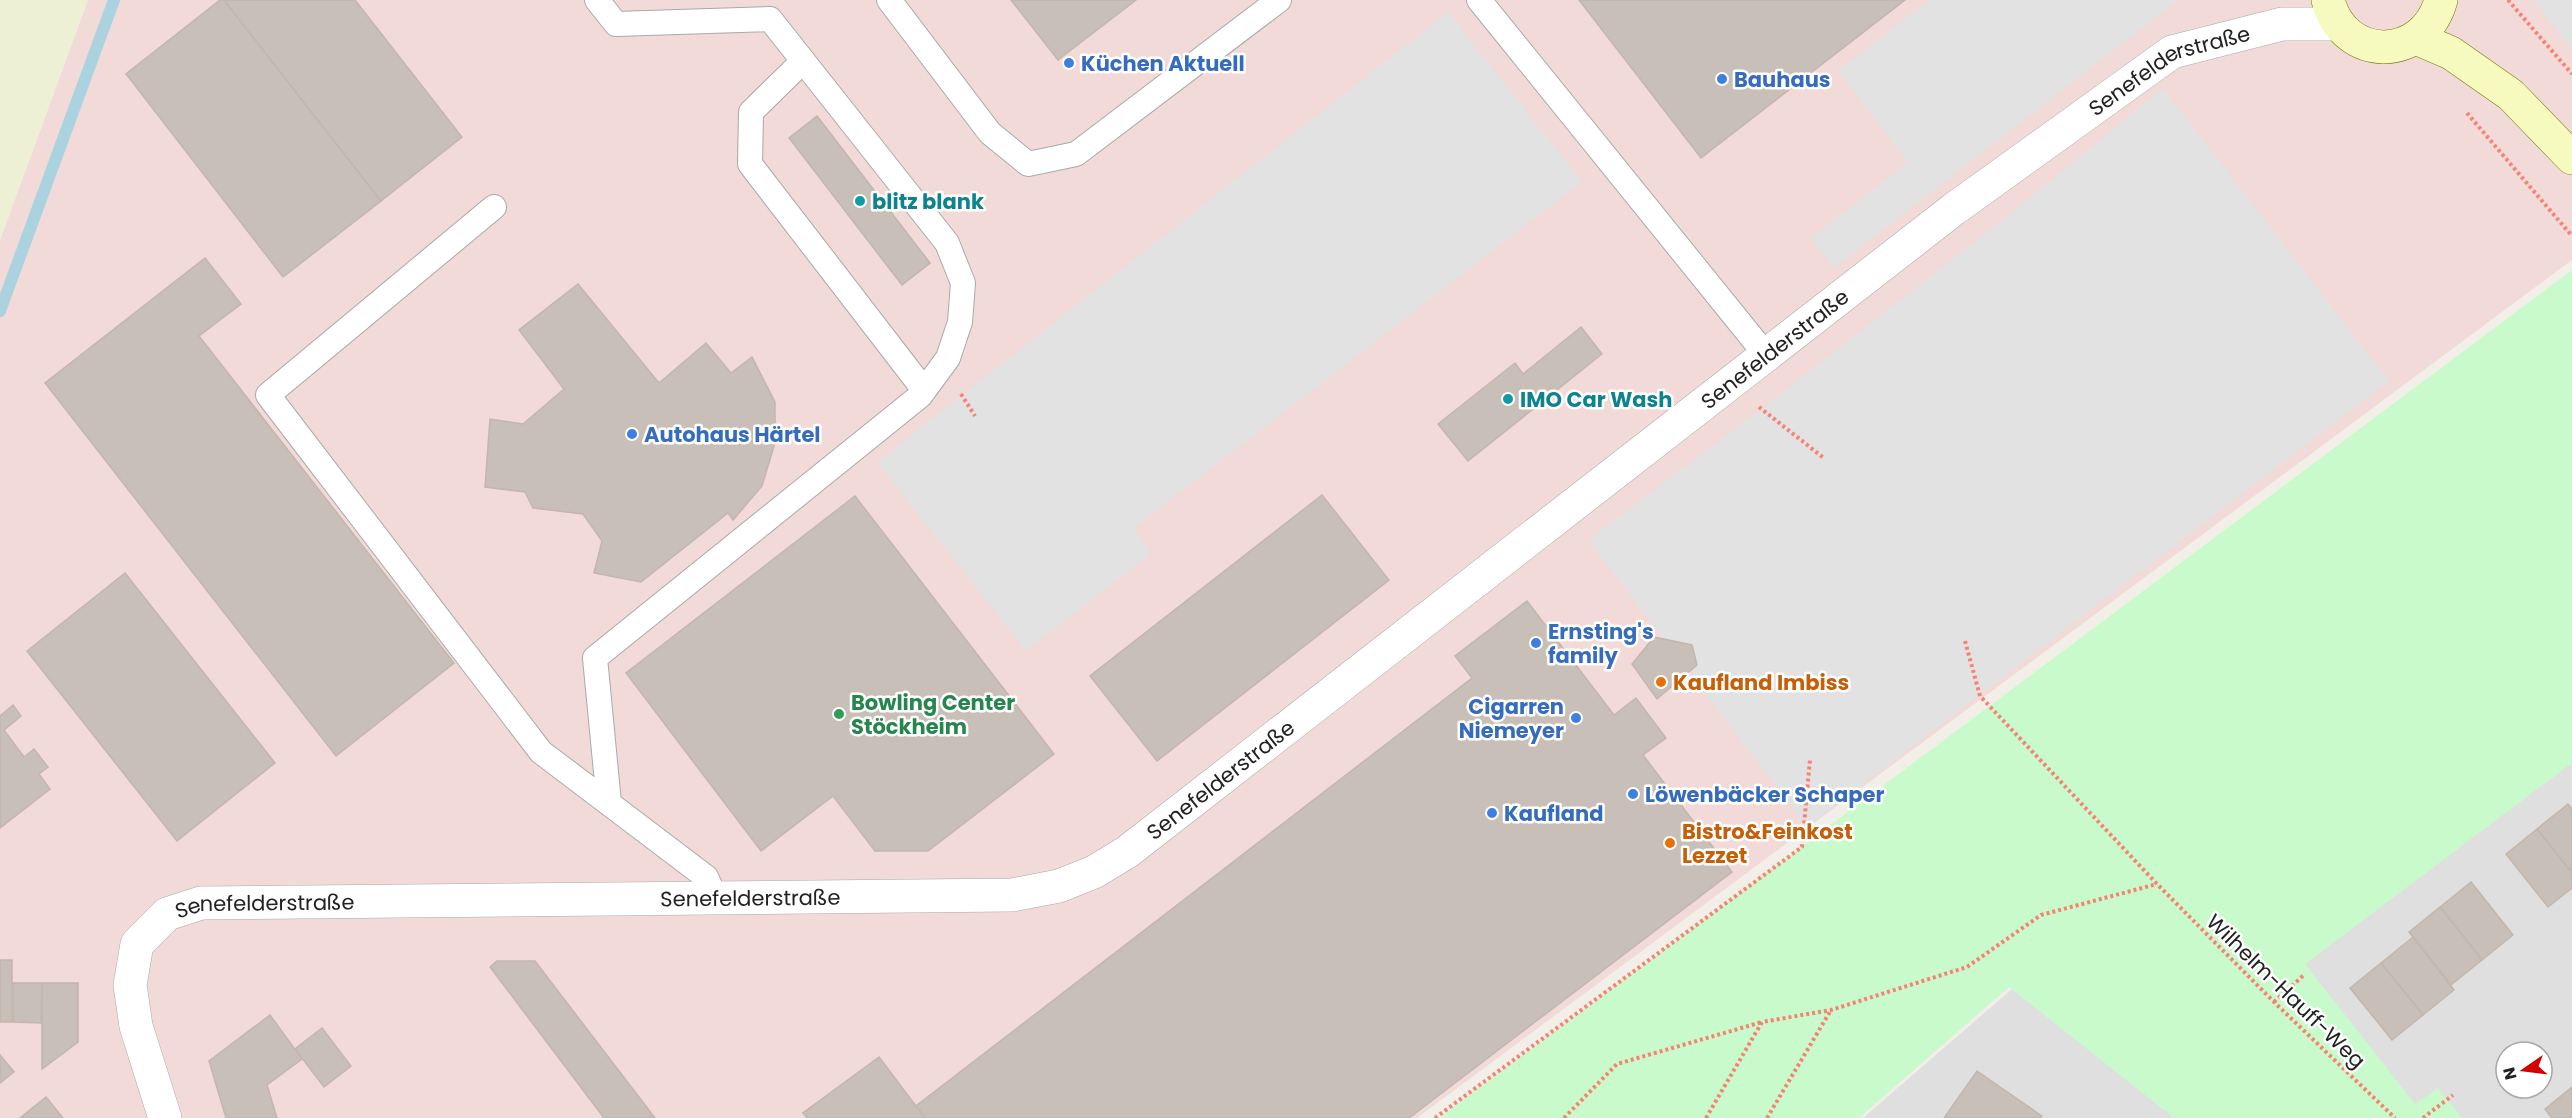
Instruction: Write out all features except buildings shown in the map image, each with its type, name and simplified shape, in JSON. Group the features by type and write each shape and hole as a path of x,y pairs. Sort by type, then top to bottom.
{"street":[{"name":"Senefelderstraße","path":"2282,24 2307,0"},
{"name":"Senefelderstraße","path":"165,1118 135,1026 129,985 137,944 167,914 201,903 1012,895 1059,886 1094,872 1127,852 1983,187 2172,52 2333,12"},
{"path":"2333,12 2350,36 2365,45 2391,46 2430,19 2451,53 2511,95 2572,158"}],"lane":[{"path":"597,0 616,24 770,19 947,243 963,283 960,322 948,358 924,390 902,411 595,657 609,803"},
{"path":"889,0 990,133 1028,164 1076,154 1280,0"},
{"path":"1479,0 1766,355"},
{"path":"802,61 751,112 750,164 924,390"},
{"path":"494,207 268,395 541,752 706,877 716,899"}],"path":[{"path":"2508,0 2572,74"},
{"path":"2466,111 2572,236"},
{"path":"1734,380 1761,409 1826,459"},
{"path":"966,401 975,416"},
{"name":"Wilhelm-Hauff-Weg","path":"1965,641 1980,696 2157,884 2274,1002 2395,1118"},
{"path":"1435,1118 1802,847 1810,760"},
{"path":"1564,1118 1617,1064 1762,1022 1831,1010 1967,967 2041,915 2157,884"},
{"path":"2274,1002 2305,974"},
{"path":"1767,1118 1831,1010"},
{"path":"1706,1118 1762,1022"},
{"path":"2422,1118 2453,1095"}],"shaded area":[{"path":"88,0 2572,0 2572,260 1417,1118 0,1118 0,240"},
{"path":"1929,0 2178,0 1834,268 1811,238 1908,162 1838,71"},
{"path":"2534,0 2572,0 2572,49"},
{"path":"1448,12 1582,182 1134,528 1151,554 1026,651 877,462"},
{"path":"2163,88 2389,381 1807,827 1588,540 1761,409 2006,217"},
{"path":"2572,646 2572,1118 1863,1118 2154,866"}],"green space":[{"path":"0,0 88,0 0,240"},
{"path":"2572,270 2572,763 2305,964 2415,1104 2438,1088 2462,1118 2174,1118 2009,987 1859,1118 1439,1118"}],"waterway":[{"path":"0,311 114,0"}],"place":[{"name":"Küchen Aktuell","path":"1069,63"},
{"name":"Bauhaus","path":"1722,79"},
{"name":"blitz blank","path":"860,201"},
{"name":"IMO Car Wash","path":"1508,399"},
{"name":"Autohaus Härtel","path":"632,434"},
{"name":"Ernsting's family","path":"1536,643"},
{"name":"Kaufland Imbiss","path":"1661,682"},
{"name":"Bowling Center Stöckheim","path":"839,714"},
{"name":"Cigarren Niemeyer","path":"1576,718"},
{"name":"Löwenbäcker Schaper","path":"1633,794"},
{"name":"Kaufland","path":"1492,813"},
{"name":"Bistro&Feinkost Lezzet","path":"1670,843"}]}
